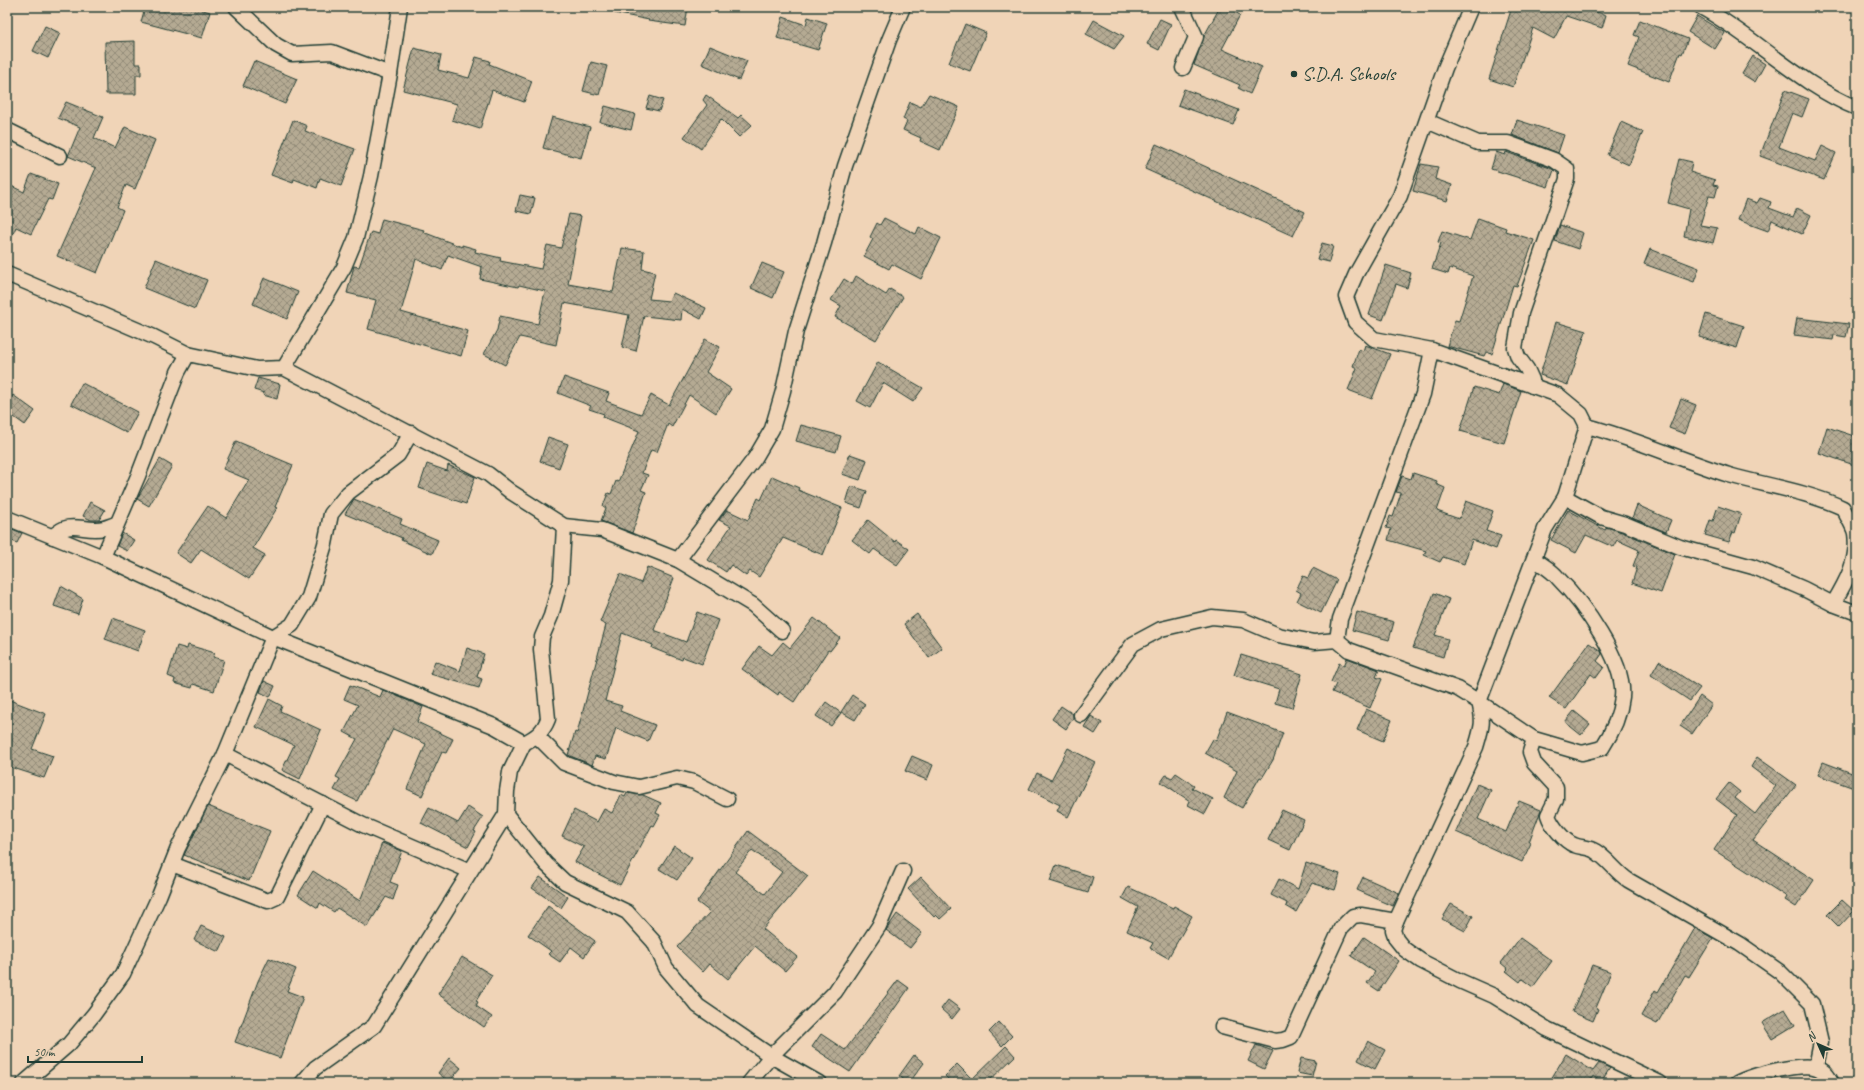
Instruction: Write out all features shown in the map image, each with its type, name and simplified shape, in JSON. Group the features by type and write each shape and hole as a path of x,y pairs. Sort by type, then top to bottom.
{"street":[{"path":"236,7 276,46 292,54 332,52 390,74"},
{"path":"284,368 344,267 356,238 371,176 390,74 400,7"},
{"path":"678,560 755,458 772,430 783,391 796,331 824,243 845,166 889,40 903,7"},
{"path":"1182,7 1196,37 1183,68"},
{"path":"1471,7 1445,68 1400,196 1356,274 1346,297 1355,322 1374,339 1432,350 1558,395 1581,414 1588,426 1612,432 1728,474 1821,498 1843,508 1855,532 1855,557 1848,578 1833,604"},
{"path":"1706,8 1813,83 1857,108"},
{"path":"1427,121 1478,143 1508,143 1554,160 1567,169 1567,179 1521,312 1515,348 1518,357 1532,380 1532,386"},
{"path":"7,130 60,156"},
{"path":"7,274 154,337 188,354 257,369 284,368 488,474 511,492 564,526 602,530 678,560 753,605 782,631"},
{"path":"1338,640 1340,619 1423,394 1432,350"},
{"path":"103,557 141,469 178,372 188,354"},
{"path":"1588,426 1565,497 1545,529 1479,702 1483,724 1476,747 1393,930 1396,939 1404,949 1421,961 1494,996 1547,1029 1660,1083"},
{"path":"24,1083 69,1044 94,1014 123,974 172,864 225,754 273,636 292,625 309,597 325,544 331,514 348,493 398,455 411,433"},
{"path":"1565,497 1601,517 1624,524 1680,547 1753,567 1804,589 1833,604 1857,613"},
{"path":"7,518 103,557 273,636 494,726 524,742"},
{"path":"53,537 57,532 68,527 103,529 116,524"},
{"path":"302,1083 315,1068 374,1026 506,814 510,772 524,742 544,730 548,719 541,649 542,636 551,616 561,580 564,526"},
{"path":"1081,715 1133,644 1161,629 1212,617 1243,620 1278,634 1314,642 1338,640 1349,650 1458,689 1534,739 1582,753 1602,748 1613,732 1622,696 1618,669 1593,620 1558,577 1534,559"},
{"path":"536,736 564,763 614,782 639,787 677,778 694,782 727,799"},
{"path":"1534,739 1530,752 1534,763 1556,787 1556,799 1548,815 1552,825 1573,845 1595,851 1606,859 1616,872 1628,880 1740,944 1780,972 1812,1004 1821,1042 1816,1067"},
{"path":"225,754 364,825 470,871"},
{"path":"172,864 268,901 277,897 323,804"},
{"path":"506,814 546,864 565,882 627,912 654,942 666,968 698,1006 771,1056 819,1083"},
{"path":"749,1083 771,1056 835,992 879,926 903,871"},
{"path":"1222,1026 1274,1041 1284,1040 1291,1036 1341,928 1353,916 1361,915 1396,921"},
{"path":"1737,1083 1746,1078 1801,1067 1816,1067 1827,1073 1832,1083"}],"building":[{"path":"149,7 200,7 200,9 210,12 202,38 141,22 144,11 148,12"},
{"path":"615,7 688,7 685,26 648,21 649,20 614,13"},
{"path":"1220,7 1238,7 1235,12 1240,15 1222,49 1262,67 1250,94 1238,88 1240,85 1194,65 1204,36"},
{"path":"1512,7 1534,7 1544,10 1545,7 1580,7 1606,15 1602,28 1566,16 1554,39 1533,28 1513,87 1489,79"},
{"path":"1697,16 1725,33 1715,49 1688,32"},
{"path":"783,17 806,25 808,17 827,23 818,50 777,38"},
{"path":"1160,19 1171,24 1159,50 1147,44"},
{"path":"1094,20 1124,36 1114,49 1086,34"},
{"path":"1640,20 1688,39 1682,54 1680,53 1669,82 1628,66 1639,37 1634,35"},
{"path":"965,24 986,33 970,71 949,63"},
{"path":"45,26 60,33 48,58 33,51"},
{"path":"135,41 135,64 141,64 141,75 136,75 136,94 106,94 105,42"},
{"path":"710,46 747,61 739,80 702,64"},
{"path":"414,48 441,55 438,70 469,78 476,57 490,61 489,64 532,81 524,102 492,90 480,129 452,120 457,104 403,90"},
{"path":"1753,56 1765,64 1755,82 1742,74"},
{"path":"254,61 297,79 285,104 243,86"},
{"path":"591,62 607,66 599,95 583,91"},
{"path":"1184,89 1239,110 1233,125 1178,105"},
{"path":"1785,90 1809,99 1802,117 1792,113 1779,147 1815,161 1822,146 1836,153 1824,180 1760,156"},
{"path":"929,94 959,107 940,150 920,141 921,138 903,130 907,121 903,119 910,102 921,107"},
{"path":"706,95 738,118 741,115 752,125 739,137 721,119 701,149 684,137 707,105 703,100"},
{"path":"650,96 663,100 659,111 646,108"},
{"path":"66,102 103,117 94,138 115,148 125,127 155,140 135,189 126,185 117,207 123,210 97,273 57,256 96,168 68,156 80,127 58,118"},
{"path":"605,106 635,114 631,130 600,122"},
{"path":"552,117 590,127 581,158 543,148"},
{"path":"293,120 307,126 305,131 355,149 341,186 320,178 317,188 294,179 293,183 271,175"},
{"path":"1517,120 1564,135 1558,153 1512,135"},
{"path":"1621,122 1643,132 1629,165 1607,155"},
{"path":"1156,144 1305,212 1293,236 1145,169"},
{"path":"1496,152 1505,155 1506,152 1554,170 1548,187 1491,169"},
{"path":"1679,159 1692,162 1690,172 1715,180 1713,185 1718,186 1715,197 1709,196 1700,225 1717,228 1713,243 1684,236 1689,209 1668,203"},
{"path":"1421,164 1438,167 1435,179 1452,185 1447,201 1413,191"},
{"path":"31,174 58,184 52,200 48,199 31,234 16,227 7,247 7,184 24,192"},
{"path":"520,195 535,198 531,214 516,211"},
{"path":"1760,198 1771,202 1769,208 1793,217 1797,208 1811,215 1802,234 1772,220 1768,231 1738,220 1746,199 1757,203"},
{"path":"569,214 581,216 568,284 613,292 622,248 644,251 642,269 655,272 649,299 669,301 673,293 706,308 701,319 682,309 681,320 644,316 636,351 622,347 629,315 564,303 556,345 520,337 505,365 484,354 497,330 500,316 538,324 545,291 480,279 482,267 448,255 442,270 416,259 401,312 468,331 461,356 368,329 376,300 347,293 354,266 359,267 371,232 378,234 382,219 424,230 423,232 462,247 462,245 476,249 475,252 501,258 500,261 541,269 547,245 561,248"},
{"path":"884,218 916,234 919,227 941,238 921,279 892,264 889,269 864,256 873,239 870,237 877,223 880,225"},
{"path":"1478,218 1506,228 1505,231 1534,240 1517,286 1513,285 1492,354 1486,352 1484,356 1447,346 1455,320 1459,321 1473,276 1450,268 1448,274 1432,269 1441,243 1438,242 1442,231 1470,240"},
{"path":"1560,225 1583,233 1578,249 1555,241"},
{"path":"1322,243 1333,246 1329,262 1317,259"},
{"path":"1650,249 1699,268 1694,282 1644,264"},
{"path":"156,259 207,280 195,309 144,288"},
{"path":"762,263 784,272 773,298 751,288"},
{"path":"1386,265 1411,273 1407,288 1396,284 1383,320 1369,315"},
{"path":"856,276 886,295 890,289 903,297 876,340 835,317 841,306 831,300 844,279 852,284"},
{"path":"264,278 298,292 287,319 253,304"},
{"path":"1706,314 1744,326 1737,348 1699,337"},
{"path":"1797,318 1849,324 1846,337 1834,335 1833,340 1794,335"},
{"path":"1556,322 1586,331 1568,385 1540,375"},
{"path":"705,339 720,347 706,372 731,389 716,413 689,395 672,427 668,424 657,452 651,450 642,473 648,475 641,490 646,492 632,533 601,521 606,508 603,506 608,493 611,494 616,481 618,482 639,431 603,417 604,414 589,409 591,406 558,393 564,377 609,393 606,401 641,414 651,395 669,405"},
{"path":"1365,345 1390,354 1372,399 1348,390 1357,368 1353,366 1359,349 1363,351"},
{"path":"878,362 923,388 913,402 883,383 870,408 857,401"},
{"path":"258,378 280,384 277,399 263,395 264,393 254,390"},
{"path":"82,383 138,412 127,433 71,404"},
{"path":"1503,384 1521,391 1504,443 1460,431 1474,387 1499,395"},
{"path":"13,395 35,411 25,425 7,412 7,403"},
{"path":"1681,399 1696,405 1685,434 1669,428"},
{"path":"801,425 841,436 836,452 796,441"},
{"path":"1827,427 1857,437 1857,466 1819,453"},
{"path":"548,437 568,444 559,468 540,461"},
{"path":"236,441 293,465 275,507 277,508 253,548 265,555 249,579 201,549 191,563 176,553 208,506 226,518 249,480 223,469"},
{"path":"850,454 867,460 860,480 842,474"},
{"path":"160,459 172,466 149,506 137,499"},
{"path":"427,464 447,471 448,465 475,477 466,504 419,488"},
{"path":"1413,473 1437,481 1436,484 1445,488 1437,511 1459,519 1466,501 1493,511 1486,531 1501,536 1496,549 1472,540 1464,564 1443,557 1440,562 1424,555 1426,551 1388,540 1391,529 1386,528 1390,516 1393,517 1401,493 1396,492 1402,476 1411,479"},
{"path":"772,476 799,488 798,490 842,508 823,555 783,538 759,577 750,571 746,576 731,565 726,572 708,560 731,526 719,520 727,510 748,520 758,498 761,500"},
{"path":"851,486 867,491 861,508 846,503"},
{"path":"354,499 402,519 400,524 438,540 432,554 401,540 402,538 345,514"},
{"path":"90,502 105,510 99,520 91,520 83,516"},
{"path":"1637,505 1671,520 1666,532 1632,518"},
{"path":"1718,506 1741,514 1735,533 1733,532 1729,542 1705,535 1710,520 1713,521"},
{"path":"1568,510 1605,530 1607,527 1622,532 1675,554 1661,593 1632,583 1637,567 1633,566 1639,550 1617,540 1613,547 1586,535 1576,553 1551,540"},
{"path":"868,520 895,542 896,540 909,549 897,565 874,549 870,554 852,540"},
{"path":"7,527 22,533 17,543 7,539"},
{"path":"122,533 134,540 127,551 117,546"},
{"path":"647,567 674,578 654,630 686,642 697,612 718,620 702,664 683,657 682,660 652,648 653,645 622,633 605,701 622,706 620,711 655,725 648,741 616,728 606,759 595,756 592,765 568,755 575,732 577,733 606,625 600,622 620,574 641,583"},
{"path":"1313,568 1337,580 1321,613 1297,601 1301,593 1296,590 1303,576 1308,578"},
{"path":"61,586 83,599 78,614 54,606"},
{"path":"1434,593 1449,599 1435,635 1448,639 1443,657 1413,648"},
{"path":"1357,612 1394,622 1389,640 1352,630"},
{"path":"917,614 942,648 929,658 904,624"},
{"path":"113,618 145,630 138,651 105,639"},
{"path":"814,618 840,638 830,651 828,650 794,702 779,692 778,695 742,669 759,646 772,655 783,642 790,648"},
{"path":"1589,643 1601,651 1602,654 1597,661 1604,667 1596,678 1591,674 1566,709 1549,698"},
{"path":"188,645 215,653 213,657 224,660 214,691 193,684 192,688 174,683 175,679 168,676 177,646 187,649"},
{"path":"467,648 484,654 477,677 482,679 479,688 430,674 435,661 460,671"},
{"path":"1241,655 1302,674 1292,708 1275,703 1279,689 1234,675"},
{"path":"1347,658 1379,670 1376,677 1382,679 1370,708 1332,692 1336,684 1331,682 1339,663 1344,666"},
{"path":"1659,661 1700,688 1690,701 1651,675"},
{"path":"264,681 275,686 270,697 260,692"},
{"path":"350,685 380,697 383,690 423,707 417,722 453,739 446,753 442,752 422,796 407,789 426,744 393,729 357,801 334,790 340,779 336,777 357,739 344,732 358,705 344,699"},
{"path":"852,695 865,704 855,720 841,712"},
{"path":"1700,696 1712,705 1692,734 1680,726"},
{"path":"7,699 46,714 32,749 53,756 44,778 7,766"},
{"path":"269,699 282,706 280,711 321,730 300,779 282,770 294,745 256,727"},
{"path":"826,702 841,713 831,726 816,716"},
{"path":"1061,706 1073,714 1073,718 1066,729 1052,719"},
{"path":"1366,709 1392,720 1383,741 1357,730"},
{"path":"1574,711 1590,724 1581,735 1565,722"},
{"path":"1227,712 1283,733 1273,760 1262,778 1260,777 1242,808 1224,798 1237,771 1205,753 1213,739 1216,741"},
{"path":"1091,716 1102,723 1095,734 1084,727"},
{"path":"1068,748 1095,762 1068,817 1057,811 1060,805 1029,789 1037,773 1051,780"},
{"path":"912,756 933,765 927,780 905,771"},
{"path":"1757,757 1796,785 1753,840 1814,880 1796,907 1785,900 1787,897 1714,850 1737,815 1716,799 1729,783 1740,792 1735,798 1755,814 1776,786 1751,767"},
{"path":"1823,762 1857,775 1854,788 1818,775"},
{"path":"1176,773 1194,785 1192,788 1213,799 1205,814 1188,805 1190,801 1161,782 1166,775 1172,778"},
{"path":"1477,784 1491,790 1478,819 1506,832 1519,801 1541,810 1529,842 1531,843 1522,862 1456,832"},
{"path":"627,793 643,795 661,803 656,813 660,815 654,826 652,825 620,885 575,862 584,847 562,836 574,810 597,822 604,809 612,813 621,795 625,797"},
{"path":"208,806 270,831 249,881 184,855"},
{"path":"468,807 483,817 474,831 476,832 468,847 421,823 429,808 458,823"},
{"path":"1282,810 1304,820 1290,850 1268,840"},
{"path":"748,831 808,876 763,929 797,957 785,971 755,946 728,979 710,964 703,972 677,947 710,912 697,902","holes":["752,850 782,872 765,894 735,872"]},
{"path":"382,843 402,851 390,882 398,885 393,900 386,897 367,927 337,908 334,912 320,903 318,908 298,895 313,871 360,901"},
{"path":"674,846 692,858 677,880 659,869"},
{"path":"1306,863 1340,874 1335,890 1312,883 1296,912 1286,906 1287,903 1271,895 1279,879 1298,889"},
{"path":"1056,865 1093,877 1088,893 1050,881"},
{"path":"540,877 568,897 561,908 532,888"},
{"path":"921,877 951,909 940,919 936,915 934,917 908,889"},
{"path":"1363,877 1399,893 1393,906 1357,890"},
{"path":"1128,887 1173,908 1174,906 1192,916 1168,958 1150,948 1153,943 1127,931 1138,907 1122,898"},
{"path":"1842,900 1854,911 1839,927 1827,915"},
{"path":"1451,904 1473,916 1465,931 1442,919"},
{"path":"548,906 595,941 584,957 571,947 560,962 548,954 551,951 528,935"},
{"path":"897,914 922,933 910,948 886,930"},
{"path":"201,926 226,937 219,952 194,940"},
{"path":"1695,928 1713,938 1689,977 1685,975 1657,1024 1641,1016 1655,990 1658,992"},
{"path":"1364,937 1399,961 1379,991 1367,983 1375,972 1351,956"},
{"path":"1520,938 1552,961 1533,987 1522,979 1520,982 1506,971 1508,969 1501,963"},
{"path":"462,957 492,975 476,1001 478,1002 476,1006 492,1017 484,1027 438,994"},
{"path":"269,958 296,969 287,991 303,997 280,1058 235,1042 258,981"},
{"path":"1592,965 1611,972 1596,1008 1598,1009 1593,1021 1572,1012"},
{"path":"898,980 909,988 850,1072 812,1047 821,1034 845,1050"},
{"path":"948,1000 960,1009 952,1019 941,1009"},
{"path":"1785,1009 1795,1025 1772,1039 1762,1023"},
{"path":"999,1022 1012,1036 1002,1046 989,1032"},
{"path":"1368,1041 1385,1050 1375,1069 1358,1060"},
{"path":"1256,1045 1273,1051 1264,1069 1248,1061"},
{"path":"1006,1046 1015,1056 987,1083 952,1083 945,1076 957,1064 972,1079"},
{"path":"1566,1054 1593,1071 1599,1063 1610,1068 1601,1082 1593,1076 1589,1083 1559,1083 1551,1079"},
{"path":"914,1055 924,1063 909,1083 899,1076"},
{"path":"449,1058 461,1068 449,1082 438,1073"},
{"path":"1301,1058 1316,1061 1312,1076 1297,1073"}],"place":[{"name":"S.D.A. Schools","path":"1294,74"}]}
